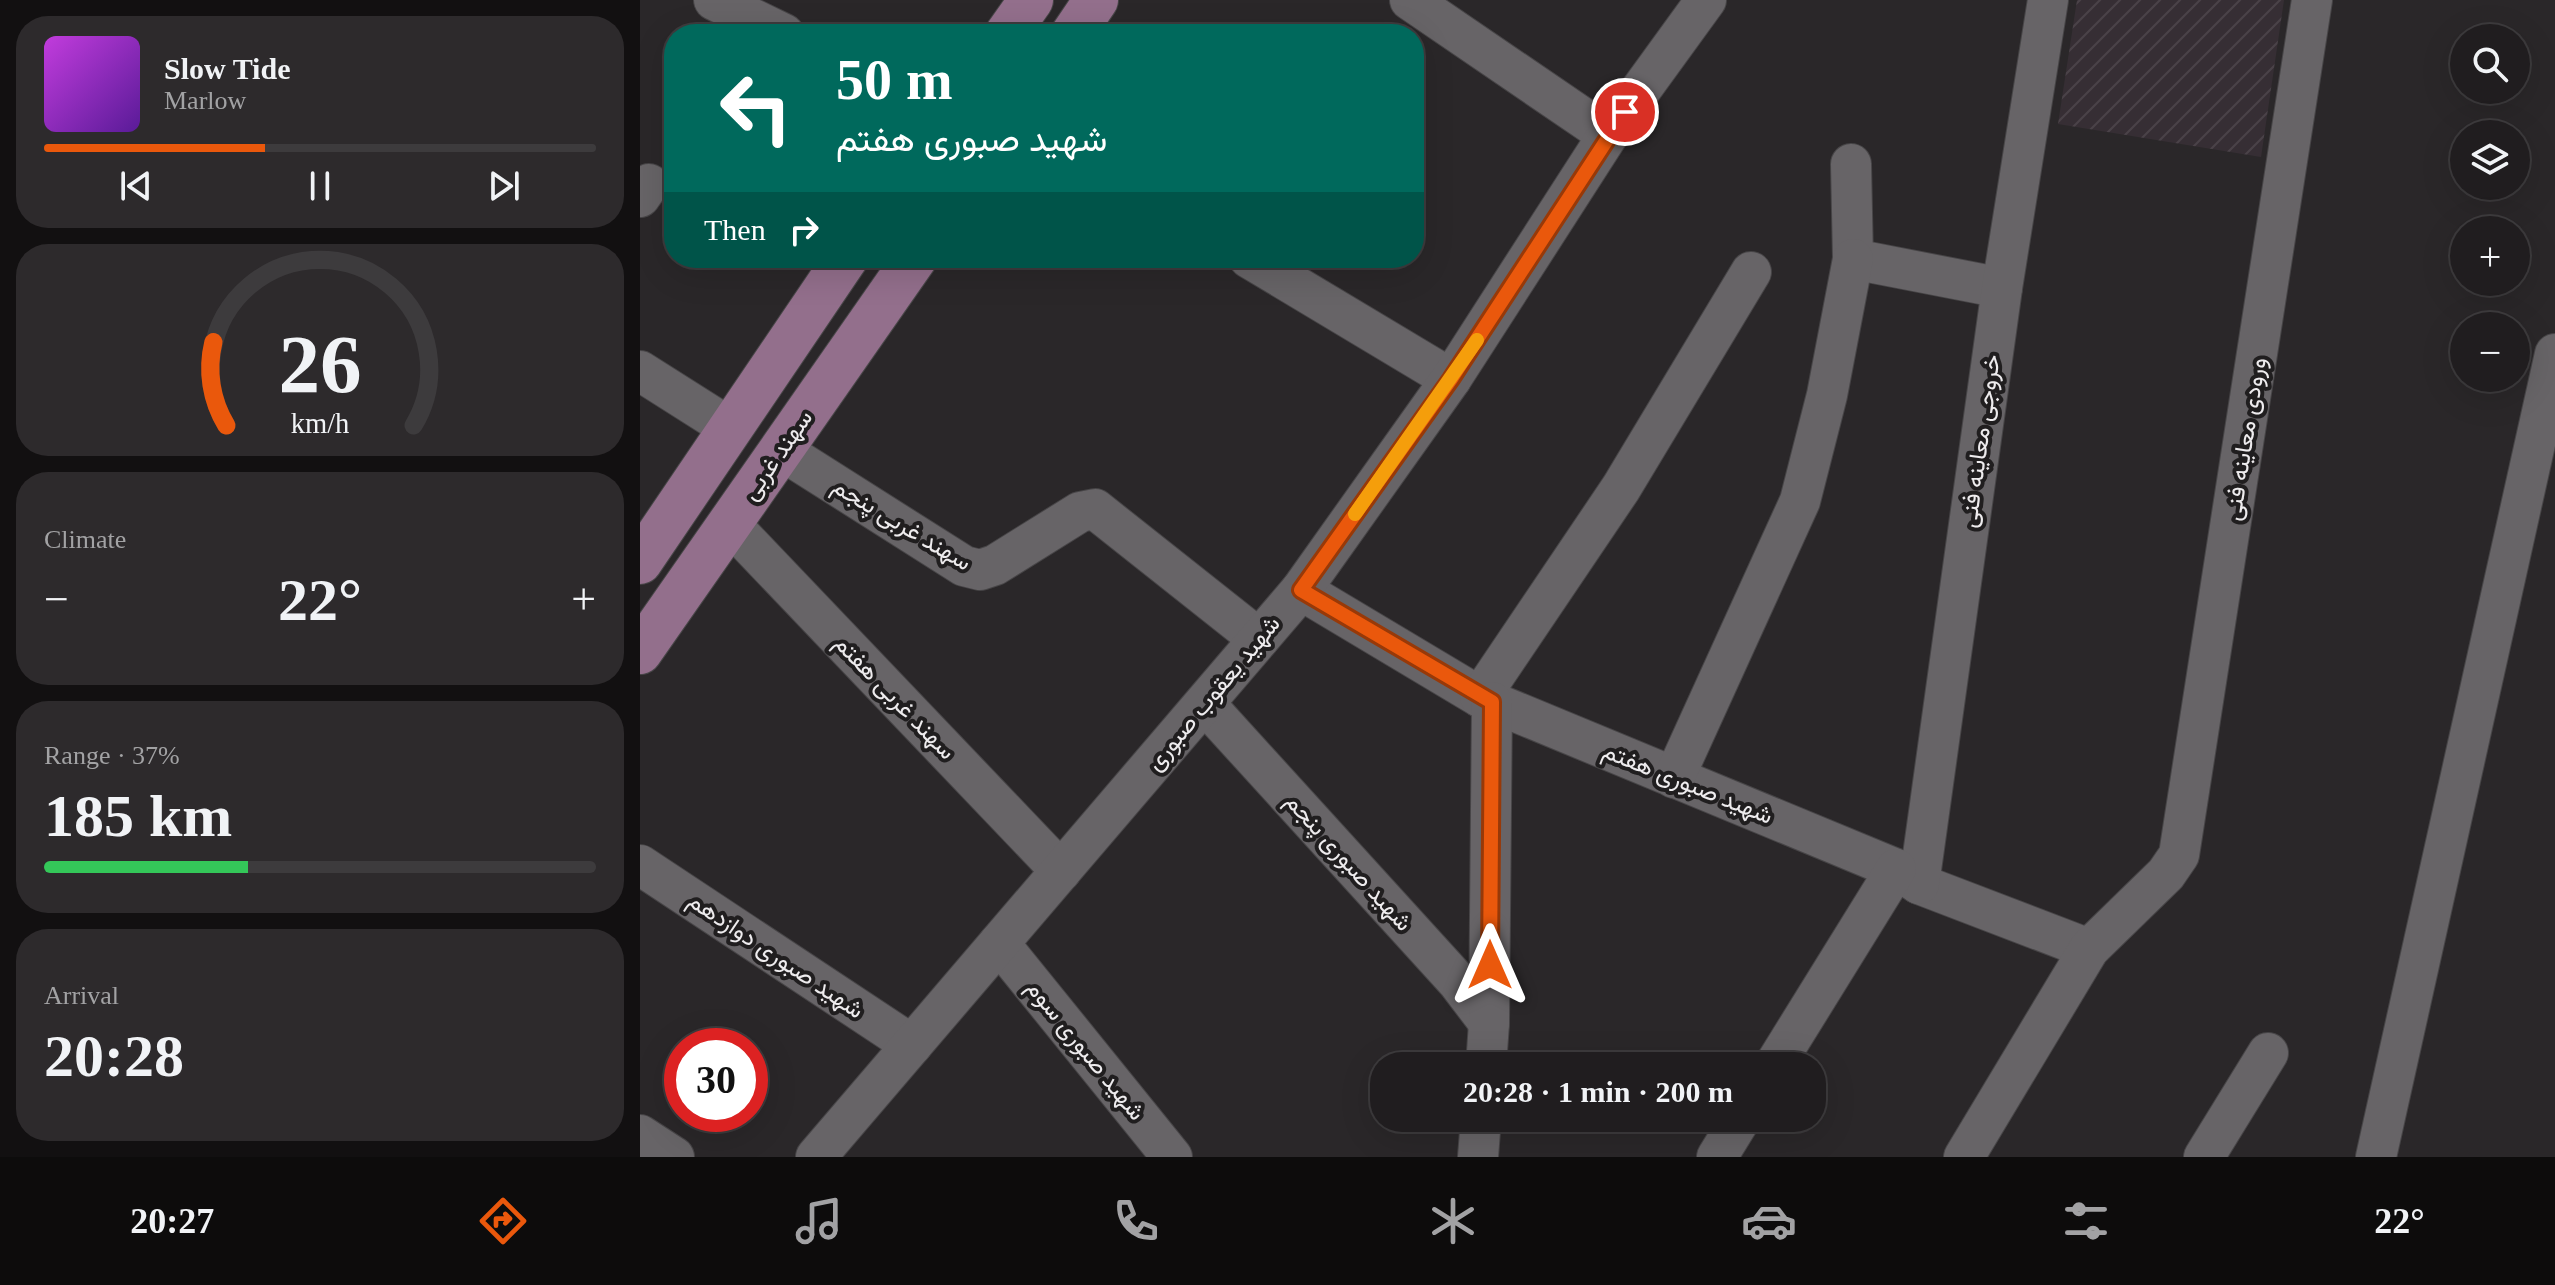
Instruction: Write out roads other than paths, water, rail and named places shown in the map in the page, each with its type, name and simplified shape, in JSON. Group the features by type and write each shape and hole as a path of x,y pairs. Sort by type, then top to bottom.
{"main road":[{"path":"1014,24 1031,0"},
{"path":"1080,24 1096,0"},
{"path":"640,562 839,268"},
{"name":"سهند غربی","path":"640,652 908,268"}],"street":[{"path":"714,0 763,24"},
{"path":"1410,0 1608,135"},
{"name":"شهید یعقوب صبوری","path":"816,1157 1301,590 1451,379 1608,135 1706,0"},
{"name":"خروجی معاینه فنی","path":"1908,876 2048,0"},
{"name":"ورودی معاینه فنی","path":"1964,1157 2089,949 2166,874 2179,855 2312,0"},
{"path":"1674,778 1800,501 1827,395 1853,259 1851,164"},
{"path":"1853,259 2002,288"},
{"path":"1266,268 1451,379"},
{"path":"1487,1052 1486,700 1621,488 1751,272"},
{"path":"2376,1157 2540,495 2555,354"},
{"path":"640,371 730,428"},
{"name":"سهند غربی پنجم","path":"781,450 964,566 980,570 995,565 1080,512 1095,509 1259,639"},
{"name":"سهند غربی هفتم","path":"729,523 1061,871"},
{"name":"شهید صبوری هفتم","path":"1301,590 1486,700 2089,949"},
{"name":"شهید صبوری پنجم","path":"1205,704 1457,981 1489,1023"},
{"name":"شهید صبوری دوازدهم","path":"640,865 912,1045"},
{"path":"1784,1052 1908,876"},
{"name":"شهید صبوری سوم","path":"999,943 1172,1157"},
{"path":"2204,1157 2268,1053"},
{"path":"1478,1157 1480,1132"},
{"path":"1717,1157 1732,1132"},
{"path":"640,1135 674,1157"}]}
